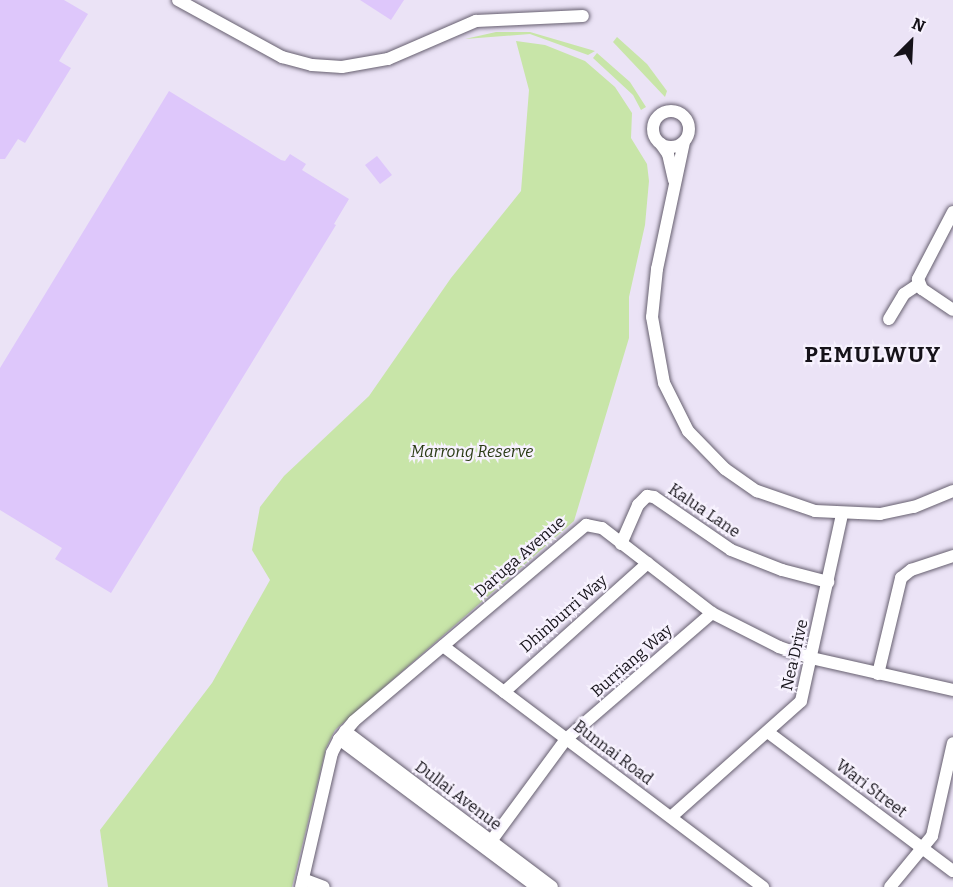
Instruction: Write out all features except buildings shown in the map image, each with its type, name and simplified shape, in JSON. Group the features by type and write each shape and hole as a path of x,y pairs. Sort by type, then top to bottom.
{"street":[{"path":"178,0 282,57 312,65 342,67 388,59 476,21 583,16"},
{"path":"674,180 668,154 652,128 656,117 667,111 679,112 687,120 689,132 674,180 652,316 661,374 675,409 709,455 757,491 786,504 842,515 879,514 914,507 953,491"},
{"path":"661,144 673,147 684,142"},
{"path":"953,212 918,272 919,284 953,310"},
{"path":"889,319 904,294 919,284"},
{"name":"Kalua Lane","path":"621,544 638,505 647,496 654,497 731,550 782,570 828,582"},
{"name":"Nea Drive","path":"671,818 769,733 801,701 842,515"},
{"name":"Daruga Avenue","path":"302,883 332,753 342,735 580,528 602,528 712,613 811,658 953,690"},
{"path":"878,674 901,578 911,570 953,556"},
{"name":"Dhinburri Way","path":"504,692 648,563"},
{"name":"Burriang Way","path":"489,844 566,739 712,613"},
{"name":"Bunnai Road","path":"442,646 763,887"},
{"name":"Wari Street","path":"769,733 953,871"},
{"name":"Dullai Avenue","path":"342,735 489,844 552,887"},
{"path":"890,887 932,836 953,743"},
{"name":"Dullai Avenue","path":"489,844 537,887"},
{"path":"302,883 324,887"}],"green space":[{"path":"496,32 530,32 595,51 588,55 530,34 465,39"},
{"path":"617,37 647,64 667,91 665,97 613,42"},
{"name":"Marrong Reserve","path":"516,41 545,45 585,61 615,87 632,113 631,138 647,164 649,181 645,225 629,297 629,338 574,521 335,730 326,748 292,887 108,887 100,830 212,683 270,580 252,550 260,507 284,476 369,396 451,278 521,191 529,90"},
{"path":"597,53 630,82 646,107 641,110 633,95 593,58"}],"district":[{"name":"PEMULWUY","path":"873,355"}]}
